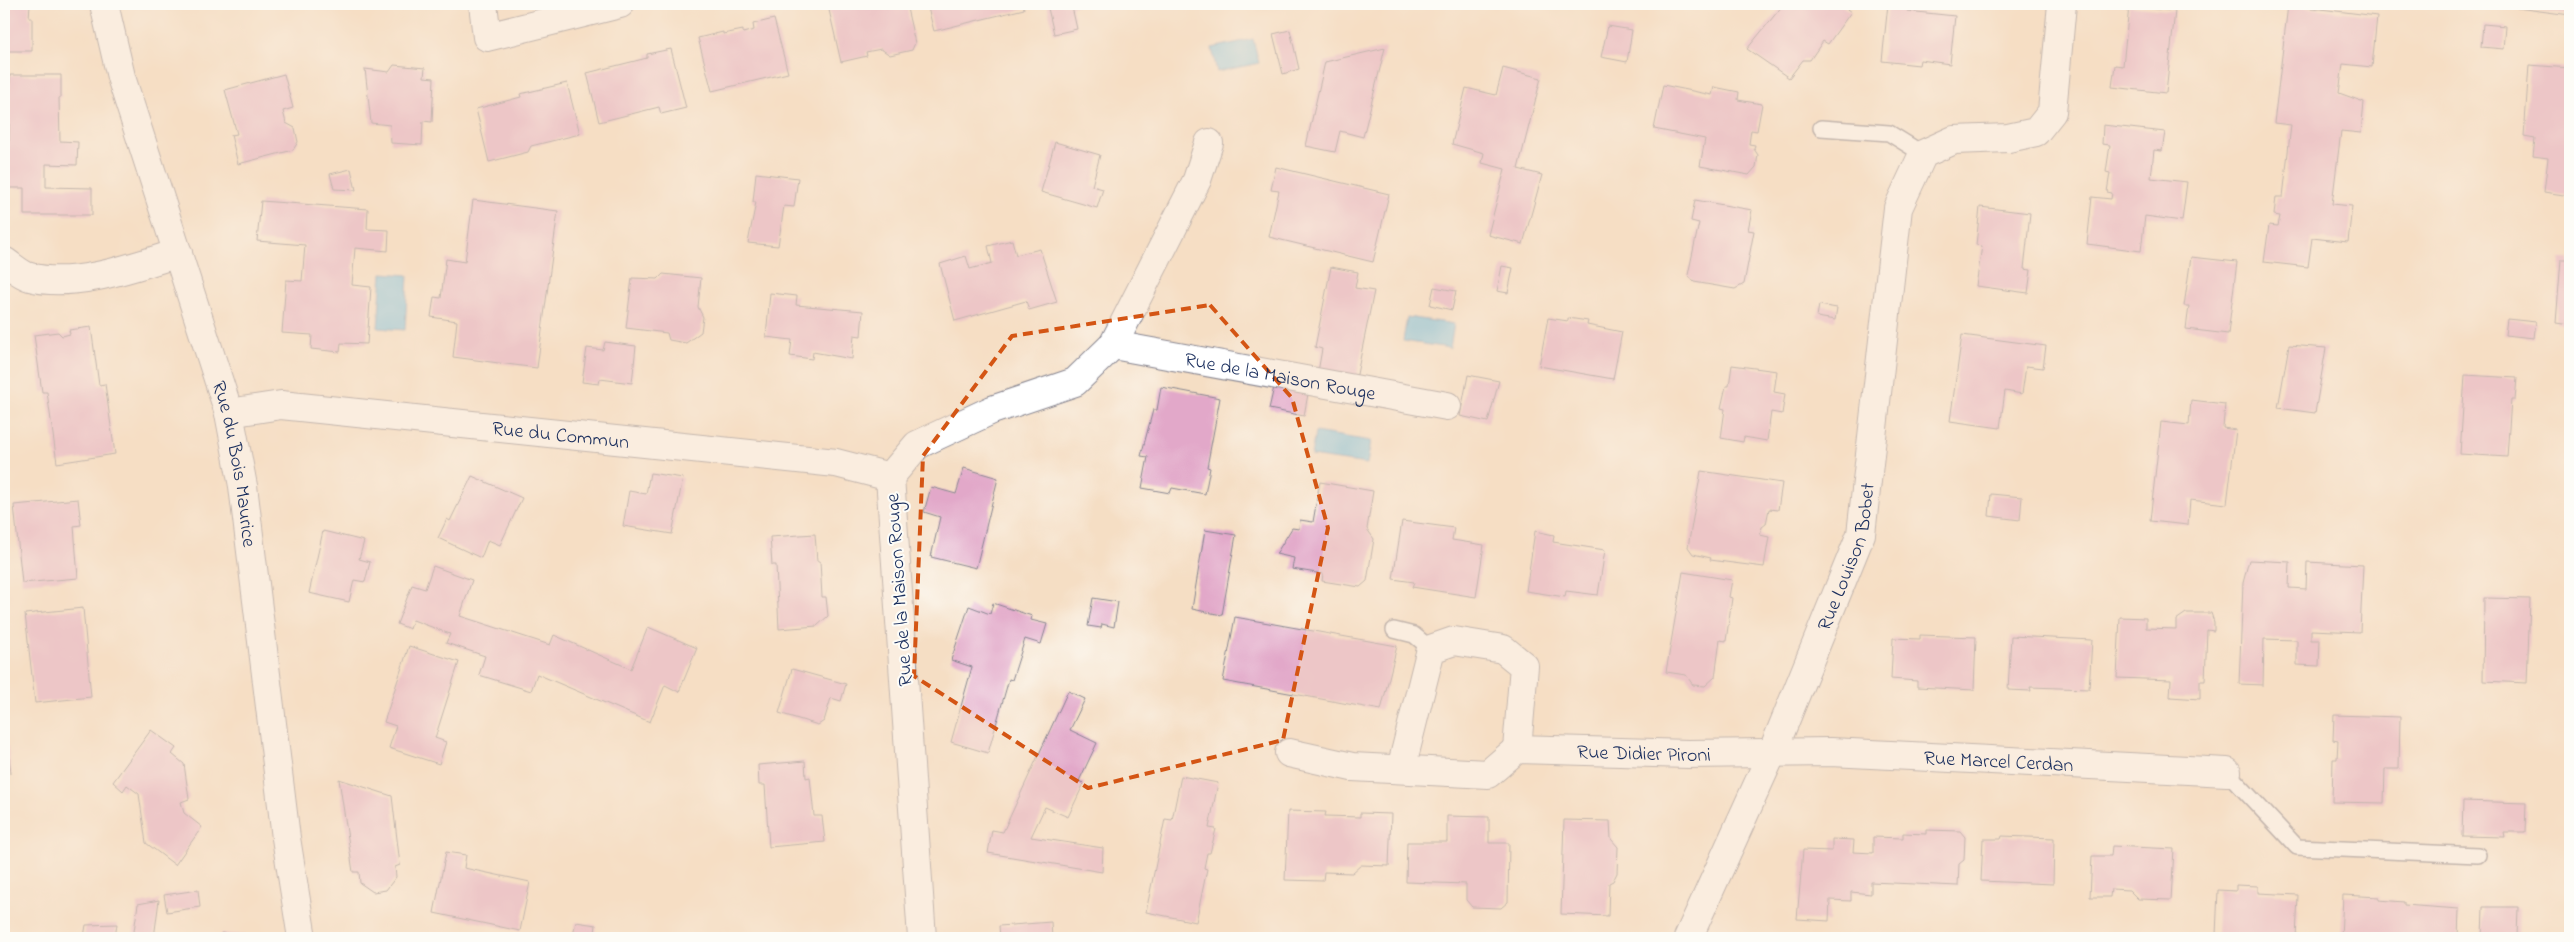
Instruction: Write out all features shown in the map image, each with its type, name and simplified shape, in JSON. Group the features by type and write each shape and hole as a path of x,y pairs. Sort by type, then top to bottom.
{"street":[{"name":"Rue du Bois Maurice","path":"104,4 121,77 229,413 243,486 286,838 302,938"},
{"path":"483,4 487,37 620,4"},
{"path":"1922,154 1954,140 2008,138 2036,132 2052,112 2062,4"},
{"name":"Rue de la Maison Rouge","path":"922,938 890,477 917,446 992,410 1075,382 1113,345 1196,180 1209,143"},
{"name":"Rue Louison Bobet","path":"1688,938 1772,753 1861,534 1898,208 1922,154"},
{"path":"4,260 28,277 54,281 122,271 178,253"},
{"name":"Rue de la Maison Rouge","path":"1113,345 1447,406"},
{"name":"Rue du Commun","path":"229,413 281,405 836,463 890,477"},
{"path":"1289,752 1352,767 1488,774 1517,749 1524,666 1503,649 1454,640 1431,650 1401,769"},
{"name":"Rue Didier Pironi","path":"1517,749 1688,754 1772,753"},
{"name":"Rue Marcel Cerdan","path":"1772,753 1831,752 2227,772"}],"lane":[{"path":"1820,128 1889,133 1922,154"},
{"path":"1394,630 1414,635 1431,650"},
{"path":"2227,772 2297,847 2478,854"}],"highlighted area":[{"path":"1210,305 1292,398 1328,528 1283,740 1088,788 914,676 923,456 1012,336"}],"water":[{"path":"1253,39 1259,63 1217,72 1212,48"},
{"path":"382,273 408,275 405,330 378,328"},
{"path":"1407,317 1454,324 1450,348 1403,341"},
{"path":"1315,432 1371,441 1367,464 1311,456"}],"building":[{"path":"4,4 30,4 29,18 32,18 32,51 4,51"},
{"path":"845,4 906,4 915,43 912,50 890,55 881,49 866,52 867,56 841,62 829,10 845,6"},
{"path":"927,4 1023,4 1024,9 934,31"},
{"path":"1047,4 1080,4 1072,7 1077,29 1054,34"},
{"path":"1840,4 1851,12 1828,44 1823,41 1810,60 1803,60 1789,78 1747,49 1783,5"},
{"path":"1888,4 1908,4 1907,11 1955,16 1950,64 1920,60 1919,65 1882,61"},
{"path":"2518,4 2570,4 2570,15 2517,8"},
{"path":"2288,5 2377,16 2372,67 2343,64 2339,93 2364,102 2361,133 2341,131 2332,204 2352,206 2348,242 2312,238 2308,267 2264,262 2269,225 2278,226 2280,216 2274,215 2276,197 2283,197 2291,125 2274,123"},
{"path":"2129,6 2175,11 2166,93 2112,87 2115,65 2123,66"},
{"path":"774,19 788,73 712,91 698,38 723,32 723,34 743,30 743,33 754,30 753,24"},
{"path":"2483,24 2506,26 2504,49 2481,47"},
{"path":"1608,26 1632,30 1627,62 1601,57"},
{"path":"1290,30 1299,69 1283,74 1273,34"},
{"path":"1385,48 1363,137 1340,131 1335,152 1306,146 1325,62"},
{"path":"671,49 686,108 661,114 659,107 599,122 587,73 647,58 647,54"},
{"path":"394,65 425,68 424,77 434,78 432,122 423,121 422,145 391,143 390,125 371,123 365,69 389,72"},
{"path":"2529,65 2570,68 2570,196 2544,192 2548,158 2533,156 2535,139 2524,137"},
{"path":"1503,68 1541,78 1518,169 1542,175 1523,244 1488,235 1505,169 1482,163 1484,153 1452,144 1466,88 1496,95"},
{"path":"284,74 293,108 283,111 286,123 295,128 298,142 293,150 238,164 231,135 237,134 225,90"},
{"path":"10,75 61,75 61,97 59,97 60,141 78,142 77,165 46,164 46,187 92,188 92,215 24,215 24,188 4,188 4,141 9,141"},
{"path":"567,83 580,134 531,146 528,152 489,162 476,109 521,97 520,94"},
{"path":"1663,85 1712,95 1714,87 1739,92 1738,100 1762,104 1757,131 1751,130 1749,144 1755,145 1754,149 1758,155 1756,167 1749,175 1700,166 1705,139 1654,129"},
{"path":"2103,125 2165,132 2162,151 2154,150 2151,178 2187,182 2182,221 2145,216 2141,251 2087,244 2092,197 2111,199 2112,193 2107,192 2110,173 2106,172 2110,145 2102,144"},
{"path":"1055,142 1100,155 1092,186 1103,189 1097,208 1041,192"},
{"path":"1276,167 1389,194 1373,262 1269,237 1279,191 1271,190"},
{"path":"351,169 356,190 334,189 330,174"},
{"path":"756,173 798,178 794,207 784,206 778,246 748,243 756,202 753,202"},
{"path":"473,200 558,211 537,368 453,357 457,321 431,317 434,297 441,298 446,259 465,262"},
{"path":"1695,200 1752,210 1748,230 1754,231 1744,284 1735,289 1694,282 1688,275 1699,223 1691,221"},
{"path":"261,201 368,209 367,229 389,230 388,251 355,248 352,285 371,287 367,344 341,343 340,352 311,349 312,335 282,333 286,280 302,281 305,245 257,241"},
{"path":"1980,207 2030,213 2024,269 2031,270 2028,293 1976,286 1982,246 1976,245"},
{"path":"1012,240 1016,255 1040,249 1057,302 1029,310 1026,301 955,321 940,264 966,256 970,269 992,263 988,246"},
{"path":"2191,257 2237,262 2228,334 2186,329 2189,306 2184,306"},
{"path":"2561,259 2570,259 2570,325 2556,323"},
{"path":"1502,266 1513,268 1508,293 1497,291"},
{"path":"1331,267 1358,272 1355,288 1374,291 1356,379 1318,372 1322,349 1315,347"},
{"path":"663,274 701,278 698,307 703,317 701,332 686,343 669,340 667,333 626,328 632,278 658,279"},
{"path":"1434,287 1456,291 1452,310 1430,305"},
{"path":"770,293 797,296 796,305 863,311 861,336 854,335 852,359 813,352 812,359 790,356 792,340 766,337"},
{"path":"1819,305 1837,308 1835,320 1817,317"},
{"path":"1548,318 1588,321 1587,325 1622,332 1613,379 1539,366"},
{"path":"2507,319 2536,322 2534,338 2505,335"},
{"path":"91,327 99,385 105,384 115,454 57,463 47,392 42,392 34,335 58,332 62,336 70,334 69,330"},
{"path":"1962,335 2046,346 2043,368 2026,366 2022,394 2005,391 2000,428 1950,421"},
{"path":"605,342 636,346 632,383 600,379 599,384 582,382 587,348 603,350"},
{"path":"2289,345 2326,348 2315,413 2278,408"},
{"path":"1732,365 1777,371 1774,392 1785,394 1782,414 1771,412 1767,441 1744,437 1743,442 1721,438 1725,409 1721,408 1726,386 1729,386"},
{"path":"1468,375 1499,381 1488,422 1460,416"},
{"path":"2465,375 2517,378 2515,400 2511,400 2507,457 2460,454"},
{"path":"1161,387 1220,398 1207,467 1210,468 1205,494 1172,488 1170,493 1142,488 1148,457 1141,456 1153,410 1157,410"},
{"path":"1274,387 1308,394 1304,416 1269,409"},
{"path":"2191,400 2225,404 2223,428 2236,430 2227,504 2190,500 2188,525 2150,521 2161,422 2189,425"},
{"path":"964,468 998,478 976,568 931,557 940,517 924,512 931,487 956,494"},
{"path":"1701,471 1782,483 1778,510 1769,509 1766,524 1762,527 1760,535 1769,537 1764,567 1710,560 1711,558 1693,554 1688,547"},
{"path":"650,473 683,478 672,534 623,526 629,491 646,494"},
{"path":"472,476 522,498 500,545 488,540 481,558 438,538 447,519 450,521"},
{"path":"1320,482 1373,491 1367,529 1374,539 1367,581 1360,587 1322,581 1323,574 1292,569 1294,558 1276,554 1292,528 1299,529 1300,520 1313,522"},
{"path":"1991,494 2022,497 2020,520 1989,516"},
{"path":"78,499 81,525 74,526 78,578 22,583 14,505"},
{"path":"1402,521 1454,528 1452,540 1484,545 1476,597 1412,587 1414,582 1393,579"},
{"path":"1205,530 1236,535 1222,615 1192,609"},
{"path":"323,531 364,541 359,559 370,562 365,582 354,580 349,602 309,593"},
{"path":"1535,531 1554,535 1553,542 1605,550 1598,595 1566,591 1565,597 1526,591"},
{"path":"815,534 817,561 820,561 822,597 826,597 828,616 817,626 779,629 776,565 772,565 770,537"},
{"path":"2249,560 2290,562 2289,588 2306,589 2307,562 2363,565 2360,632 2311,630 2311,640 2320,640 2319,666 2297,665 2297,640 2264,639 2263,685 2239,684 2243,583"},
{"path":"433,566 472,580 460,616 550,645 554,635 631,669 648,627 697,648 679,692 665,685 650,722 537,674 531,691 479,675 485,656 446,643 450,634 413,620 410,629 397,624 412,585 425,589"},
{"path":"1683,572 1732,580 1729,597 1732,598 1726,641 1720,640 1715,677 1705,686 1693,685 1686,675 1666,672"},
{"path":"1093,598 1118,602 1114,627 1102,624 1101,628 1088,626"},
{"path":"2484,598 2530,599 2527,683 2483,681"},
{"path":"993,603 1032,616 1031,620 1047,624 1041,644 1025,639 1012,680 1009,679 988,753 951,742 972,667 951,660 969,606 990,614"},
{"path":"83,608 91,697 35,703 25,614"},
{"path":"2186,613 2211,613 2214,622 2214,631 2207,630 2205,681 2200,681 2200,699 2170,697 2171,680 2117,678 2120,617 2146,618 2146,628 2176,629 2176,620"},
{"path":"1235,617 1397,646 1381,710 1223,681"},
{"path":"1920,635 1976,637 1974,690 1917,687 1917,681 1891,679 1893,638 1920,639"},
{"path":"2011,636 2092,640 2089,689 2030,687 2031,691 2008,690"},
{"path":"409,646 459,662 435,738 446,742 439,764 389,748 396,726 384,722"},
{"path":"792,669 846,684 841,701 831,698 824,721 818,725 779,713"},
{"path":"1068,691 1085,699 1070,730 1097,743 1079,781 1084,783 1068,817 1045,807 1031,837 1103,848 1102,872 988,853 992,830 1003,832"},
{"path":"2334,715 2400,717 2399,769 2385,769 2384,803 2332,802 2333,759 2337,759 2338,741 2333,740"},
{"path":"151,730 176,748 172,754 184,764 189,799 181,802 184,813 202,827 175,865 146,843 139,794 127,785 123,791 113,782"},
{"path":"4,734 6,734 11,773 4,773"},
{"path":"805,761 806,778 810,777 814,816 822,816 825,842 769,847 765,785 759,785 758,765"},
{"path":"1181,776 1218,783 1209,828 1216,829 1210,853 1207,853 1204,868 1207,869 1196,922 1146,912 1165,819 1172,820"},
{"path":"339,779 392,796 400,865 395,867 396,877 386,890 373,892 360,883 359,872 353,872"},
{"path":"2463,801 2526,803 2525,832 2504,832 2505,837 2462,836"},
{"path":"1288,811 1326,812 1325,816 1360,817 1360,813 1391,814 1389,866 1361,865 1352,873 1324,872 1323,881 1285,880"},
{"path":"1447,816 1489,817 1489,843 1509,843 1508,902 1501,908 1472,907 1466,900 1466,884 1406,882 1407,842 1447,842"},
{"path":"1564,820 1610,821 1611,839 1618,847 1617,873 1613,881 1609,883 1608,916 1561,914"},
{"path":"1926,830 1960,831 1965,837 1964,860 1959,864 1958,886 1871,882 1871,894 1851,892 1851,901 1830,900 1829,921 1797,919 1803,850 1832,851 1832,839 1854,840 1853,852 1873,853 1873,837 1903,838 1903,833 1926,834"},
{"path":"2002,836 2054,838 2053,884 1981,881 1983,839 2001,839"},
{"path":"2112,846 2174,849 2171,900 2138,899 2129,890 2111,889 2110,897 2090,897 2092,856 2111,856"},
{"path":"446,852 466,855 464,868 530,882 520,931 434,913"},
{"path":"2236,885 2258,886 2258,893 2298,895 2296,938 2216,935 2218,890 2236,891"},
{"path":"198,890 200,907 167,912 164,895"},
{"path":"2343,895 2379,897 2379,900 2404,902 2404,905 2459,909 2458,938 2341,938"},
{"path":"159,900 154,938 133,938 138,904"},
{"path":"2483,907 2518,907 2517,938 2482,938"},
{"path":"576,922 596,925 595,933 615,938 572,938"},
{"path":"1051,922 1052,938 1000,938 999,926"},
{"path":"117,924 115,938 41,938 42,934 84,937 86,925"},
{"path":"221,933 252,936 252,938 220,938"}]}
